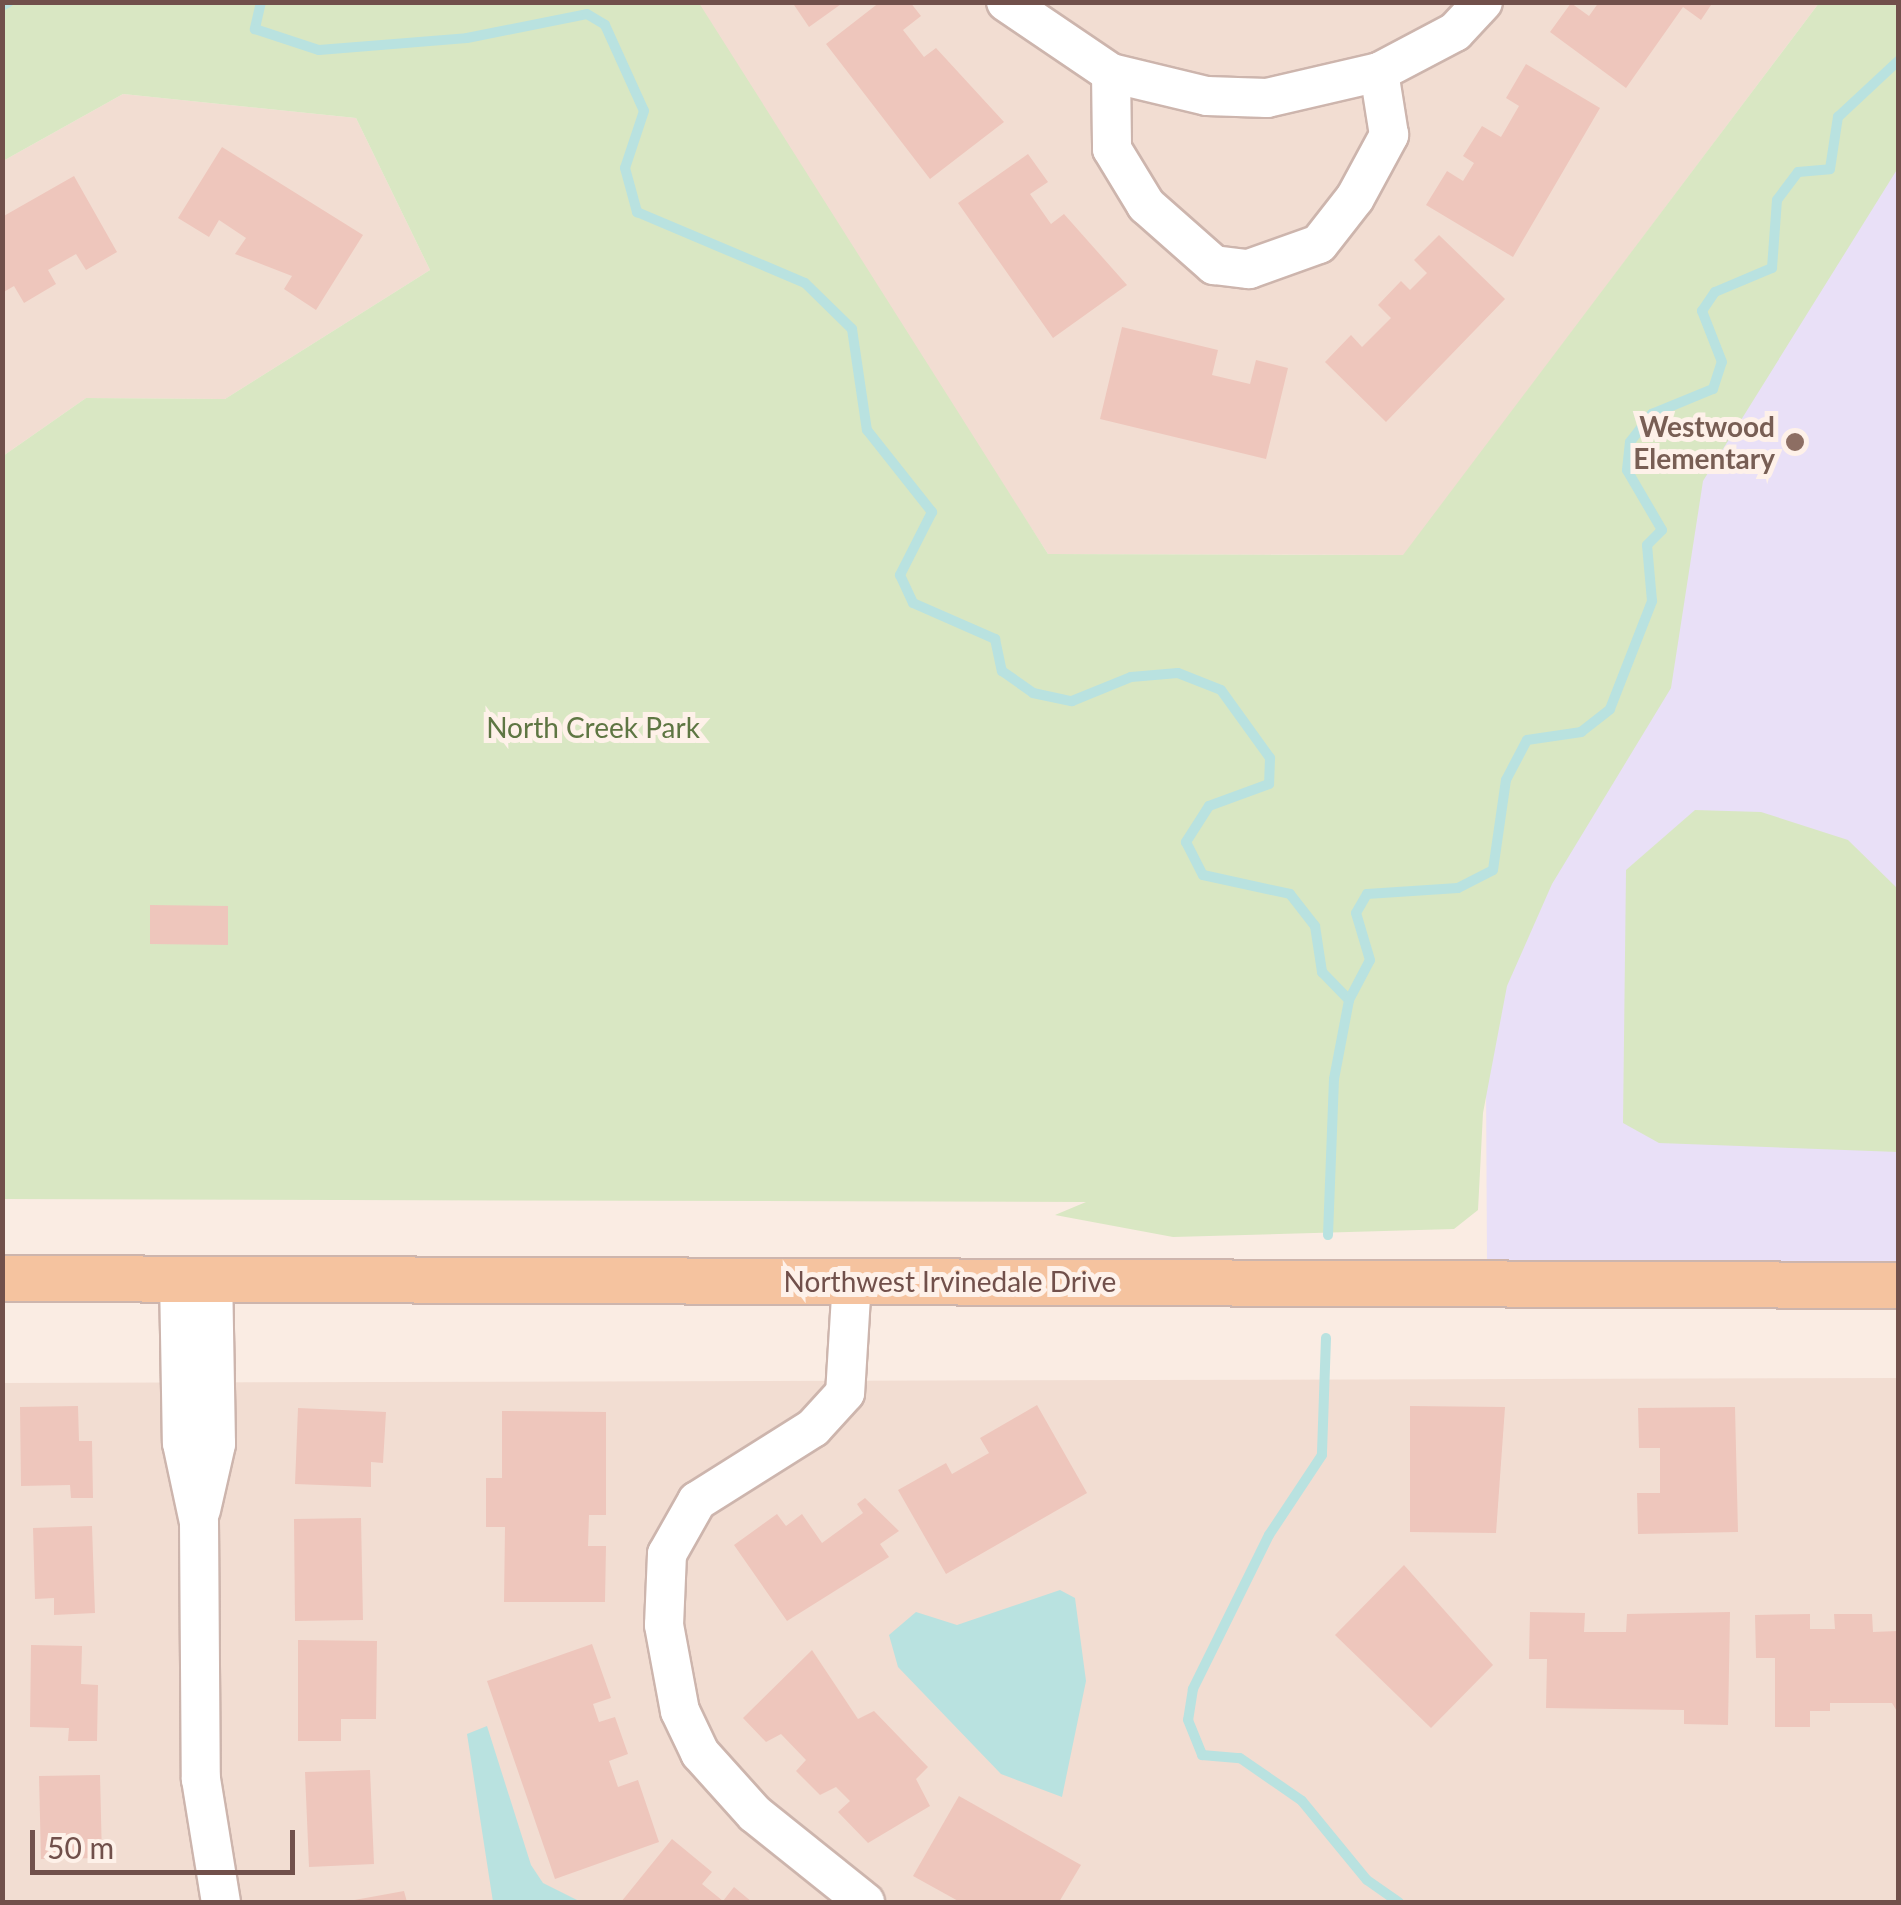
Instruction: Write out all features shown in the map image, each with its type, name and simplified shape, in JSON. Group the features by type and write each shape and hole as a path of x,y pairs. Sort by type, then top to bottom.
{"main road":[{"name":"Northwest Irvinedale Drive","path":"2,1278 1898,1285"}],"street":[{"path":"1006,2 1112,73 1152,88 1267,98 1379,72 1456,32 1482,2"},
{"path":"1112,73 1112,149 1146,206 1214,265 1249,270 1319,244 1355,198 1389,135 1379,72"},
{"path":"196,1277 216,1444 199,1522 200,1780 222,1902"},
{"path":"852,1280 844,1393 813,1428 697,1501 667,1554 664,1625 680,1710 700,1753 742,1803 865,1902"}],"shaded area":[{"path":"692,3 1819,3 1404,555 1048,554"},
{"path":"123,94 356,118 430,270 225,399 86,398 3,456 3,161"},
{"name":"Westwood Elementary","path":"1898,167 1898,1264 1487,1260 1484,718"},
{"path":"1898,1378 1898,1902 3,1902 2,1383"}],"green space":[{"name":"North Creek Park","path":"3,3 699,3 1048,554 1403,555 1819,3 1898,3 1898,168 1703,481 1671,688 1552,884 1507,986 1483,1113 1478,1210 1454,1229 1173,1237 1055,1215 1086,1202 3,1199 3,456 86,398 225,399 430,270 356,118 123,94 3,161"},
{"path":"1695,810 1761,812 1848,840 1898,889 1898,1152 1659,1143 1623,1123 1626,870"}],"water":[{"path":"1060,1590 1075,1598 1086,1681 1062,1797 1001,1774 898,1667 889,1635 916,1612 957,1625"},
{"path":"487,1726 531,1865 543,1883 581,1902 493,1902 467,1734"}],"building":[{"path":"792,2 844,2 809,27"},
{"path":"880,2 910,2 921,16 903,30 924,57 936,48 1004,122 930,179 826,44"},
{"path":"1599,2 1713,2 1701,20 1683,7 1626,88 1550,32 1571,3 1589,16"},
{"path":"1526,64 1600,108 1513,257 1426,205 1447,171 1463,181 1474,163 1463,156 1482,126 1501,137 1519,106 1506,98"},
{"path":"222,147 363,235 316,310 284,289 292,276 235,254 246,238 219,220 209,237 178,218"},
{"path":"1028,154 1048,182 1030,194 1051,224 1064,214 1127,285 1053,338 958,203"},
{"path":"74,176 117,252 86,270 76,254 48,270 56,284 24,303 14,286 2,293 2,217"},
{"path":"1439,235 1505,299 1386,422 1325,362 1351,335 1362,347 1391,318 1378,305 1401,281 1410,290 1427,273 1414,260"},
{"path":"1122,327 1218,350 1212,375 1250,384 1256,360 1288,368 1266,459 1100,419"},
{"path":"150,905 228,906 228,945 150,944"},
{"path":"1037,1405 1087,1493 946,1574 898,1490 946,1463 952,1474 989,1453 980,1438"},
{"path":"78,1406 79,1441 92,1441 93,1498 71,1498 70,1485 21,1486 20,1407"},
{"path":"1410,1406 1505,1407 1496,1533 1410,1532"},
{"path":"1735,1407 1738,1532 1638,1534 1637,1493 1660,1493 1660,1448 1639,1448 1638,1408"},
{"path":"298,1408 386,1412 383,1463 371,1462 371,1487 295,1484"},
{"path":"502,1411 606,1412 606,1515 589,1515 588,1546 606,1546 605,1602 504,1602 505,1527 486,1527 486,1478 502,1478"},
{"path":"865,1498 899,1531 880,1544 889,1557 787,1621 734,1545 777,1514 786,1526 802,1514 822,1543 863,1513 857,1504"},
{"path":"361,1518 363,1620 295,1621 294,1519"},
{"path":"92,1526 95,1613 54,1615 54,1598 35,1599 33,1528"},
{"path":"1404,1565 1493,1665 1431,1728 1335,1635"},
{"path":"1530,1612 1585,1613 1584,1632 1626,1632 1627,1614 1730,1612 1728,1725 1684,1724 1684,1710 1546,1708 1547,1659 1529,1659"},
{"path":"1810,1614 1810,1629 1835,1629 1834,1614 1872,1614 1873,1632 1898,1631 1898,1713 1892,1703 1830,1703 1830,1711 1810,1711 1810,1727 1775,1727 1775,1658 1756,1658 1755,1615"},
{"path":"298,1640 377,1641 376,1719 341,1719 341,1741 298,1741"},
{"path":"592,1644 611,1698 593,1704 599,1722 615,1717 628,1754 609,1761 618,1787 638,1780 659,1842 555,1879 487,1681"},
{"path":"31,1645 82,1646 81,1684 98,1685 97,1741 68,1741 69,1728 30,1727"},
{"path":"812,1650 858,1719 874,1711 928,1767 916,1779 930,1806 868,1843 838,1812 850,1801 836,1787 820,1795 796,1771 806,1760 781,1734 766,1742 743,1718"},
{"path":"370,1770 374,1864 309,1867 305,1772"},
{"path":"100,1775 102,1858 41,1859 39,1776"},
{"path":"959,1796 1081,1865 1059,1902 960,1902 913,1876"},
{"path":"672,1839 712,1872 702,1884 723,1901 734,1887 752,1902 621,1902"},
{"path":"404,1891 407,1902 349,1902 349,1901"}],"waterway":[{"path":"2,6 9,2"},
{"path":"261,2 255,29 319,50 467,38 587,14 605,25 644,111 625,168 637,212 805,283 852,329 867,430 932,512 900,575 913,603 995,639 1002,671 1033,693 1072,701 1131,677 1178,673 1221,690 1270,758 1269,784 1209,806 1186,842 1203,875 1290,894 1315,926 1322,972 1349,1000"},
{"path":"1328,1235 1334,1079 1349,1000 1370,960 1356,913 1367,894 1458,888 1493,870 1506,780 1527,740 1581,732 1610,709 1652,601 1647,545 1662,530 1627,470 1630,442 1652,414 1713,389 1722,362 1702,311 1715,292 1772,268 1777,200 1798,172 1830,169 1838,117 1898,61"},
{"path":"1326,1338 1322,1455 1269,1535 1193,1689 1188,1720 1202,1755 1240,1758 1302,1801 1367,1880 1399,1902"}],"place":[{"name":"Westwood Elementary","path":"1795,442"}]}
